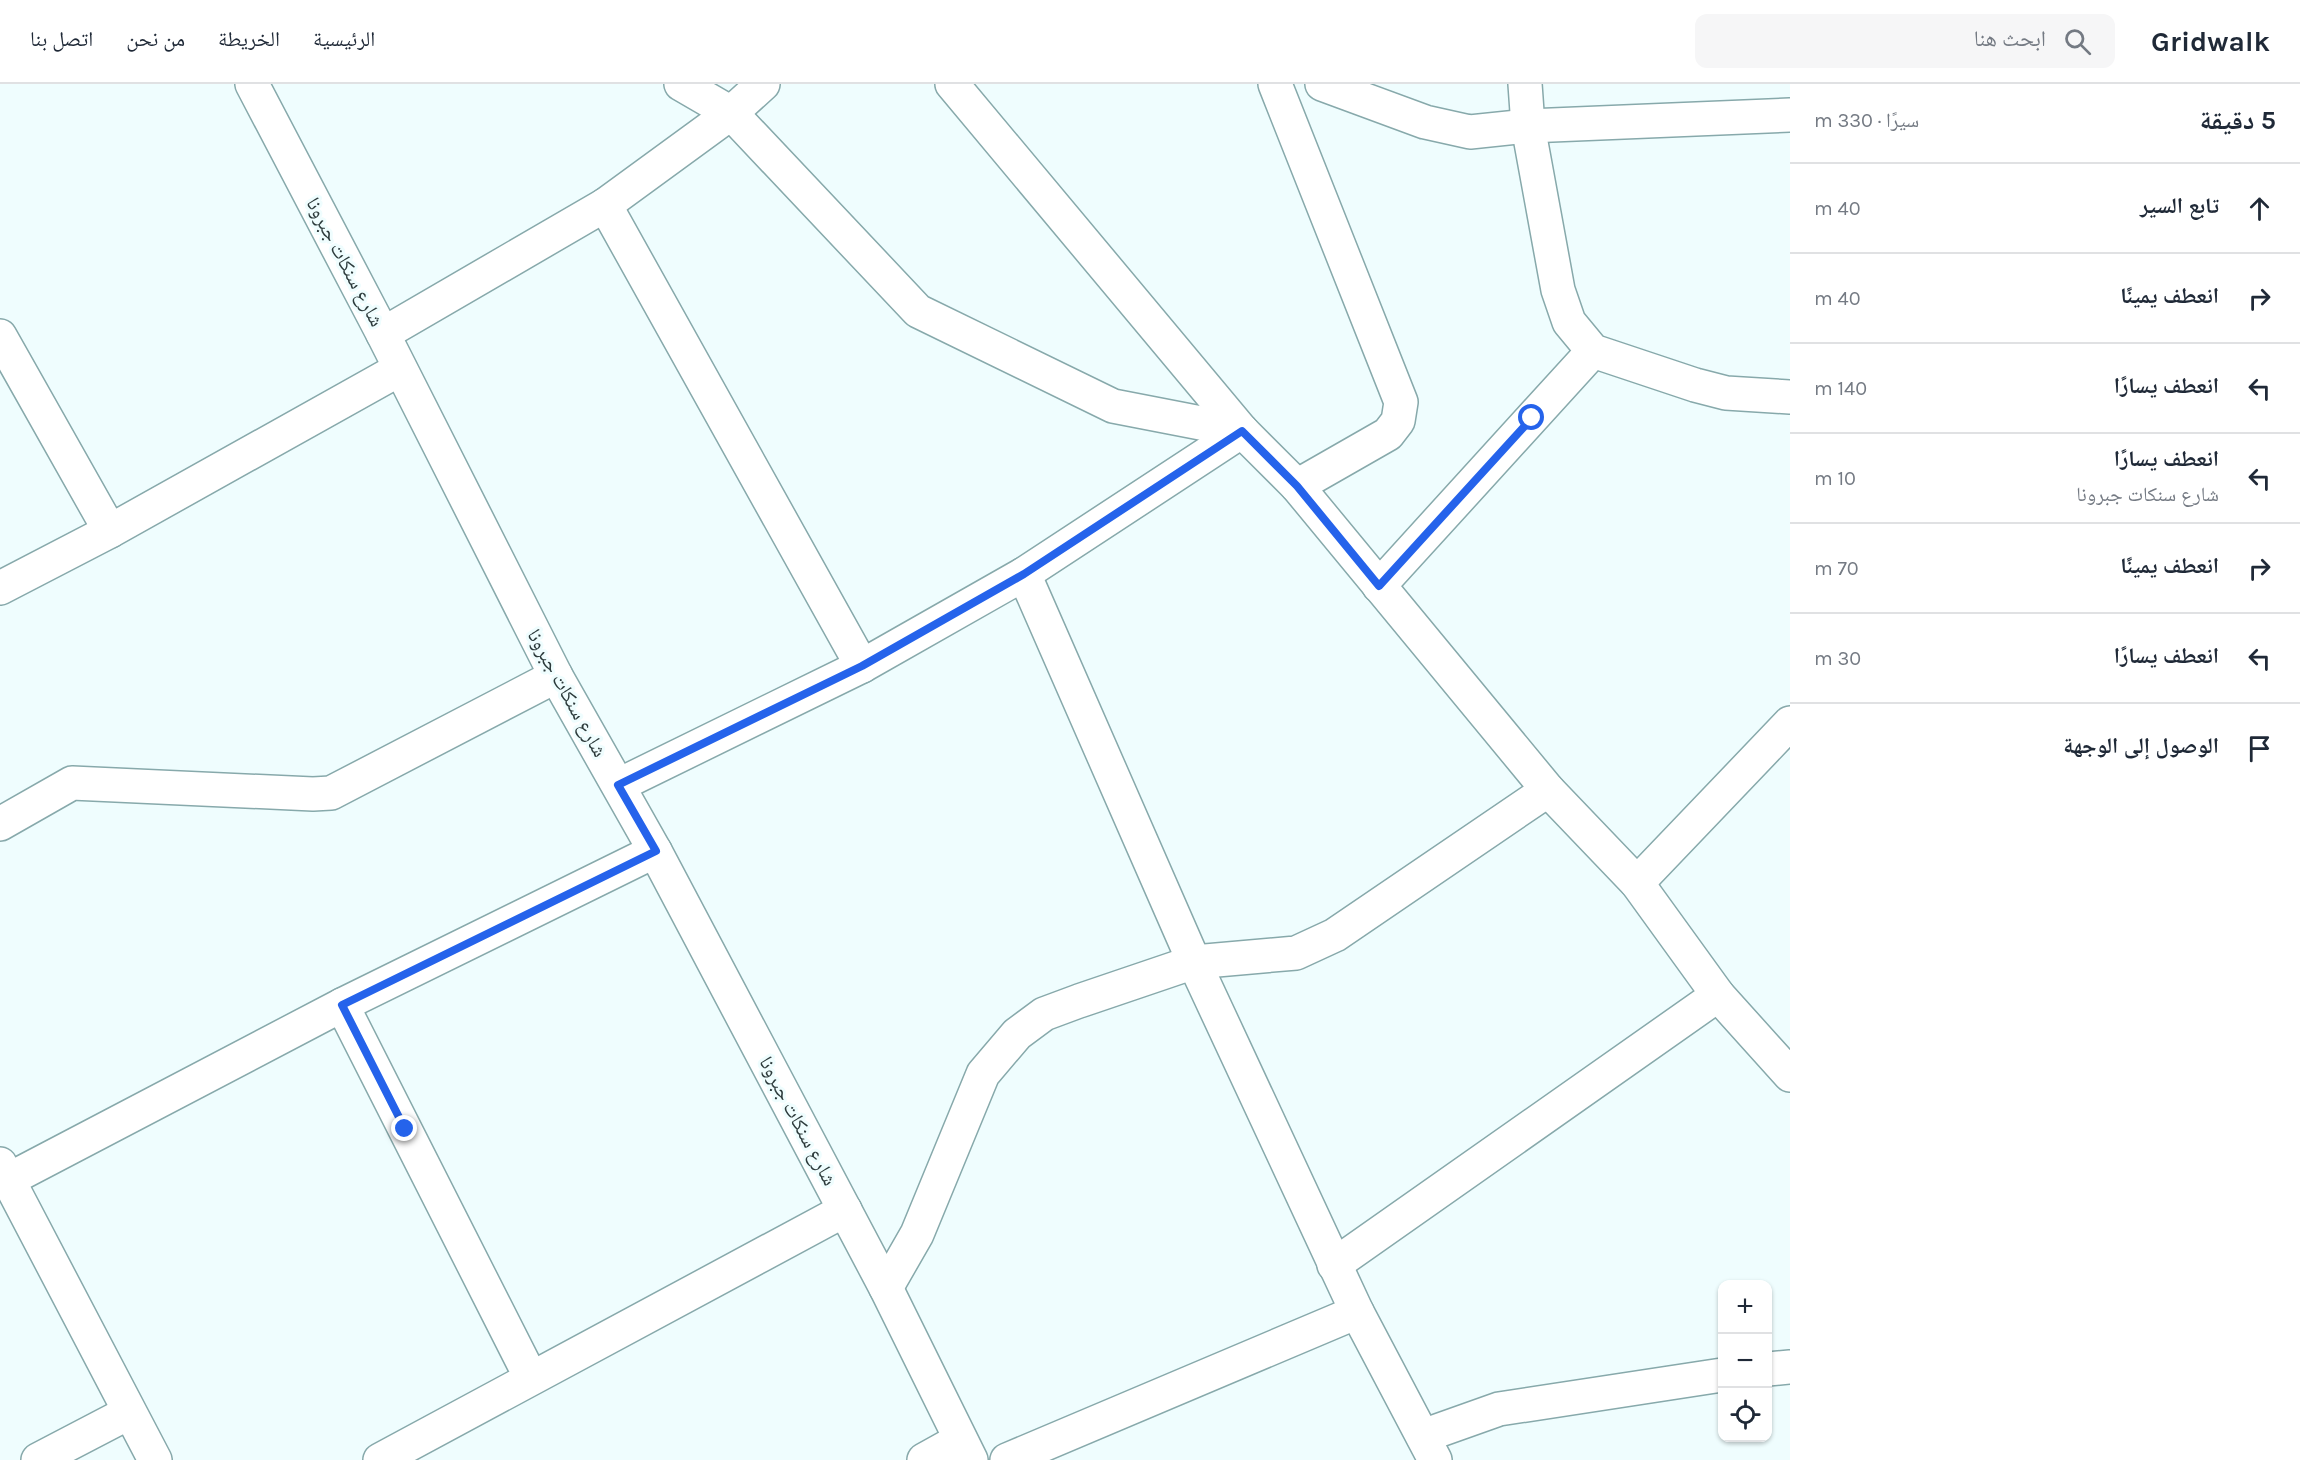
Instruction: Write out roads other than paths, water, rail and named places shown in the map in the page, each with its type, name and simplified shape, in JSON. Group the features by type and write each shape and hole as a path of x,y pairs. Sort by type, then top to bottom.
{"street":[{"name":"شارع سنكات جبرونا","path":"252,84 383,334 556,676 656,851 886,1288 966,1450"},
{"path":"681,84 731,113 918,311 1113,406 1242,431"},
{"path":"383,334 605,205 731,113 763,84"},
{"path":"952,84 1242,431 1297,486 1548,790 1637,883 1718,995 1790,1075"},
{"path":"1275,84 1401,402 1398,421 1388,434 1297,486"},
{"path":"1322,84 1425,122 1470,132 1528,126 1790,115"},
{"path":"1525,84 1528,126 1558,290 1569,322 1593,351 1726,393 1790,397"},
{"path":"605,205 862,666"},
{"path":"0,336 110,531"},
{"path":"1379,586 1593,351"},
{"path":"0,588 110,531 399,369"},
{"path":"618,785 862,666 1024,574 1242,431"},
{"path":"1024,574 1194,962 1334,1265 1356,1312 1429,1448 1499,1409 1718,1376"},
{"path":"0,824 72,783 331,793 556,676"},
{"path":"1637,883 1790,723"},
{"path":"886,1288 917,1234 983,1074 1017,1034 1044,1014 1194,962 1296,953 1335,935 1548,790"},
{"path":"155,1460 128,1413 4,1172 656,851"},
{"path":"1334,1265 1718,995"},
{"path":"342,1005 531,1378"},
{"path":"380,1460 424,1450 531,1378 845,1210"},
{"path":"1007,1460 1356,1312"},
{"path":"1772,1369 1790,1367"},
{"path":"38,1460 128,1413"},
{"path":"924,1460 966,1450"}]}
